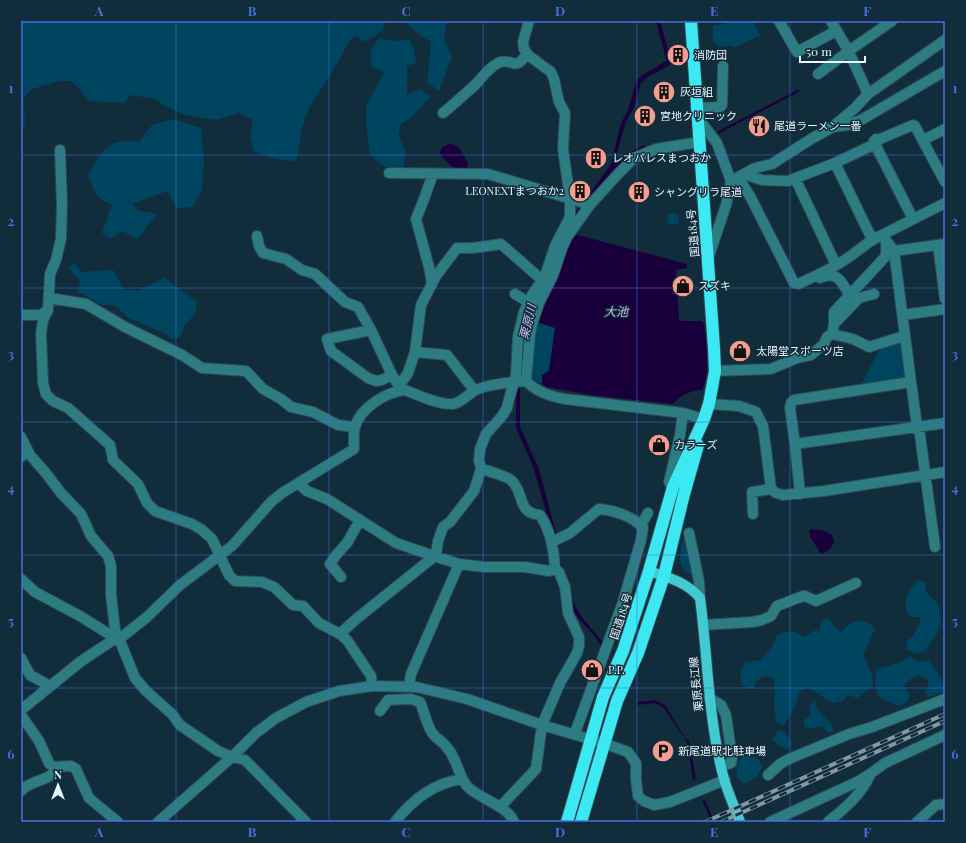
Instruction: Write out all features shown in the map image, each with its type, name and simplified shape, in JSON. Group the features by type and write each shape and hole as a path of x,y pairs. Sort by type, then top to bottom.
{"highway":[{"name":"国道184号","path":"566,822 603,697 623,651 649,571 673,487 709,404 715,371 691,21"},
{"name":"国道184号","path":"581,822 617,701 638,653 664,576 684,494 701,436 704,418"}],"main road":[{"path":"649,571 687,586 700,598"},
{"name":"栗原長江線","path":"700,598 710,698 721,766 724,780 740,822"}],"street":[{"path":"340,634 436,554 438,541 443,527 450,522 474,491 481,469 480,449 486,434 506,408 519,381 536,311 553,276 573,220 563,149 565,113 559,102 551,72 526,53 523,42 529,21"},
{"path":"779,21 797,52 836,31"},
{"path":"831,21 849,52 868,94"},
{"path":"818,74 892,21"},
{"path":"708,258 726,205 738,177 755,168 772,164 830,128 855,108 868,94 945,40"},
{"path":"443,113 501,61 518,64 521,62 526,53"},
{"path":"723,66 722,105 720,107 698,113 751,198 794,282 798,284 827,271 913,218 945,203"},
{"path":"830,128 848,125 861,120 945,71"},
{"path":"895,125 880,133 874,141 913,218"},
{"path":"738,177 788,181 835,163 875,144 880,139 913,125 923,140 945,182"},
{"path":"923,140 945,129"},
{"path":"699,142 656,148 634,158 586,204 573,220 555,246 547,271 528,302 524,312 518,337 516,375 519,381 547,396 683,413 704,418"},
{"path":"60,150 62,204 61,239 56,260 50,274 48,310 43,320 41,334 42,383 46,394 53,401 68,408 110,445 113,460 138,484 147,503 155,511 192,524 212,539 229,575 235,581 262,582 274,587 293,605 303,606 319,623 340,634 347,640 371,676 372,686"},
{"path":"833,329 834,312 885,257 886,254 880,238 835,163"},
{"path":"389,173 488,174 586,204"},
{"path":"432,284 428,262 416,218 433,174"},
{"path":"795,178 836,265"},
{"path":"257,236 259,246 263,254 286,259 302,270 315,274 344,302 358,307 371,330 399,388 444,404 454,404 464,400 474,390 519,381"},
{"path":"880,238 894,252 903,315 904,336 917,426 920,436 924,475 935,547"},
{"path":"21,710 80,662 116,638 123,636 148,617 180,585 236,542 271,502 282,493 354,449 354,427 361,413 399,388 408,373 415,352 420,305 447,260 457,248 473,248 501,244 542,280"},
{"path":"894,252 942,245 945,299"},
{"path":"815,282 828,275 836,276 839,278 850,296"},
{"path":"515,294 528,302"},
{"path":"715,371 771,369 797,358 810,355 824,344 833,329 859,298 874,294"},
{"path":"49,298 86,304 125,327 182,355 202,368 246,371 263,389 291,407 313,412 338,425 354,427"},
{"path":"903,315 945,309"},
{"path":"21,315 40,315 48,310"},
{"path":"833,329 869,347 904,336"},
{"path":"371,330 327,339 331,351 368,378 376,381 392,375"},
{"path":"415,352 447,355 474,390"},
{"path":"800,494 790,408 791,403 794,400 911,382"},
{"path":"709,404 739,406 756,412 763,426 771,489 776,493 783,495 800,494 945,472"},
{"path":"673,487 669,482 680,436 683,413"},
{"path":"795,444 945,423"},
{"path":"23,441 30,455 82,514 91,536 108,556 111,566 111,595 116,638"},
{"path":"21,457 23,441"},
{"path":"481,469 511,480 517,487 525,508 535,514 540,515 546,522 555,542 555,569 559,572 564,587 568,613 579,637 577,653 560,684 542,725 536,769 500,807"},
{"path":"299,484 308,491 328,499 396,543 434,556 459,564 485,567 526,567 549,571 555,569"},
{"path":"753,514 752,492 771,489"},
{"path":"555,542 570,533 599,509 610,510 629,517 641,525"},
{"path":"575,733 623,602 641,540 641,525 648,513"},
{"path":"341,577 330,564 347,543 360,520"},
{"path":"689,533 699,581 700,598"},
{"path":"409,686 411,674 459,564"},
{"path":"21,579 35,592 80,616 120,641 136,678 146,691 172,714 180,725 218,751 232,757 245,760 306,822"},
{"path":"703,625 762,620 771,616 780,604 802,596 816,601 856,583"},
{"path":"21,658 30,675 50,686"},
{"path":"158,822 232,757 256,733 276,718 306,702 339,690 372,686 409,686 426,688 467,699 542,725 591,738 628,752 636,763 638,796 644,801 654,805 670,802 724,780"},
{"path":"426,688 420,702 430,731 444,744 467,786 476,794 500,807 512,818 514,822"},
{"path":"380,711 388,700 411,699 420,702"},
{"path":"768,775 780,764 789,759 849,734 872,727 945,699"},
{"path":"21,715 39,741 49,763 53,767 54,773 50,777 27,785 21,791"},
{"path":"770,822 859,781 885,763 945,735"},
{"path":"53,767 72,766 76,769 89,798 118,822"},
{"path":"828,822 862,790 870,774"},
{"path":"395,822 424,794 451,780 462,779"},
{"path":"917,822 936,805 945,804"}],"shaded area":[{"path":"21,21 385,21 382,31 365,42 357,36 349,41 309,108 302,127 296,161 275,158 254,152 250,137 253,120 240,113 216,120 185,115 163,105 156,99 131,95 124,103 89,101 72,81 59,81 32,89 23,99 25,123 21,131"},
{"path":"405,21 447,21 444,38 452,56 439,91 427,82 431,42 413,30"},
{"path":"731,21 753,21 760,35 734,48 733,46 719,46 713,42 713,25 721,25"},
{"path":"379,38 395,41 409,40 414,49 416,63 407,66 407,95 420,89 430,97 412,117 401,124 398,135 406,153 403,167 394,170 381,164 370,155 366,109 383,72 372,67 370,51"},
{"path":"173,119 201,128 204,161 202,191 193,207 177,208 167,191 132,204 139,211 157,214 138,239 122,231 110,239 102,233 112,205 99,197 88,176 97,159 106,148 119,142 139,142 152,125"},
{"path":"671,213 675,213 679,219 675,225 671,225 667,221 667,217"},
{"path":"74,263 82,272 113,270 124,290 139,290 165,278 197,302 195,314 184,326 181,337 171,339 166,334 127,317 115,305 103,305 78,292 80,280 69,269"},
{"path":"534,321 555,328 549,371 542,375 542,384 528,376"},
{"path":"901,339 906,378 860,387 875,358 886,342"},
{"path":"685,533 694,575 687,573 681,564 680,558"},
{"path":"918,580 925,582 926,592 938,604 941,621 937,634 925,651 915,654 907,649 906,642 913,636 921,621 919,617 912,617 907,614 906,599 911,588"},
{"path":"825,619 829,619 841,632 851,623 861,620 870,624 875,629 863,655 872,674 873,686 857,698 848,695 844,700 833,703 808,688 800,691 796,705 784,725 776,722 774,678 765,676 757,680 753,689 743,686 740,676 742,668 745,662 761,660 772,647 777,636 784,632 795,632 803,637 816,630 820,632 820,624"},
{"path":"910,656 918,662 928,660 940,675 945,693 929,697 925,692 929,686 927,679 919,675 910,679 904,686 910,695 907,702 899,706 881,698 878,695 875,684 877,669 901,662"},
{"path":"814,700 817,709 833,726 833,731 828,733 824,728 819,726 810,729 804,726 804,720 811,712 809,707"},
{"path":"780,730 783,731 791,740 791,745 787,749 773,740 776,733"},
{"path":"744,755 755,758 763,766 757,777 743,784 737,777 736,764"}],"water":[{"path":"656,21 660,21 671,61 670,65 648,77 641,83 634,107 623,131 616,158 617,161 644,145 646,148 627,158 611,173 588,201 544,287 520,385 520,427 539,469 556,533 561,564 571,589 574,604 581,616 605,645 603,649 596,638 572,611 532,464 516,428 516,389 524,316 572,218 611,164 621,123 628,110 636,82 644,74 666,61"},
{"path":"450,144 459,148 468,164 467,168 452,167 440,154 442,147"},
{"name":"大池","path":"574,234 687,264 687,268 676,270 679,320 702,321 704,324 707,348 707,367 705,383 702,390 686,394 673,404 591,395 547,387 542,384 542,375 549,371 555,328 534,321 561,255"},
{"path":"811,529 825,531 832,535 834,541 825,552 820,553 810,536 809,531"},
{"path":"655,700 665,705 685,738 689,741 696,779 693,780 687,742 663,707 654,703 637,705 638,702"}],"waterway":[{"path":"719,132 798,91"},
{"name":"栗原川","path":"704,801 713,822"}],"railway":[{"path":"705,822 945,714"},
{"path":"721,822 945,721"}],"place":[{"name":"消防団","path":"678,55"},
{"name":"灰垣組","path":"664,92"},
{"name":"宮地クリニック","path":"645,116"},
{"name":"尾道ラーメン一番","path":"759,126"},
{"name":"レオパレスまつおか","path":"596,158"},
{"name":"LEONEXTまつおか2","path":"580,191"},
{"name":"シャングリラ尾道","path":"639,192"},
{"name":"スズキ","path":"683,286"},
{"name":"太陽堂スポーツ店","path":"740,351"},
{"name":"カラーズ","path":"659,445"},
{"name":"P.P.","path":"592,670"},
{"name":"新尾道駅北駐車場","path":"663,751"}]}
